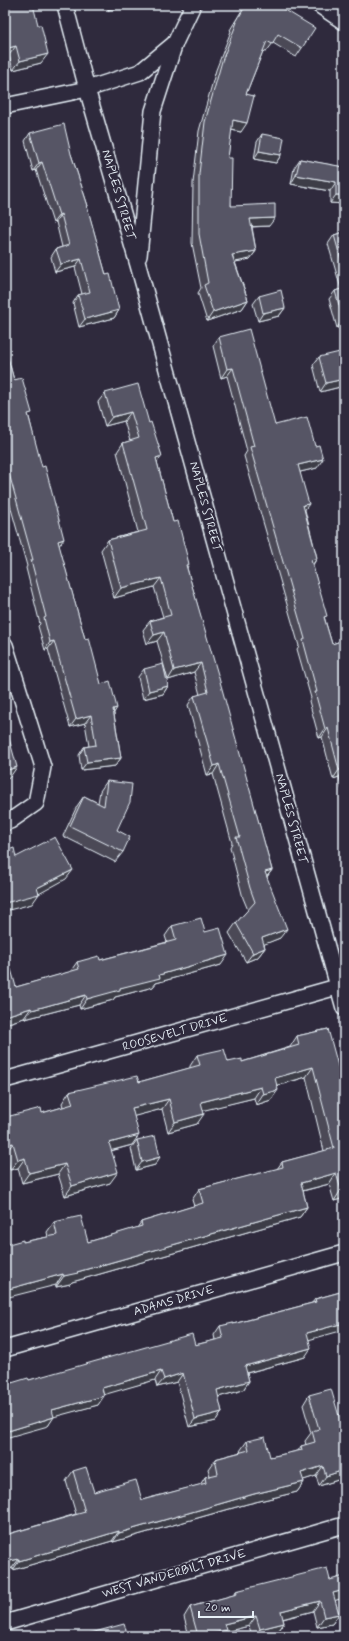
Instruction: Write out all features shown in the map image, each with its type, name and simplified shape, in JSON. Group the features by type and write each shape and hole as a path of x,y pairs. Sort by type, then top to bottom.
{"street":[{"name":"NAPLES STREET","path":"65,5 87,89 341,986 344,1008"},
{"path":"138,265 154,111 175,43 193,5"},
{"path":"320,5 344,22"},
{"path":"5,106 87,89 140,72 175,43"},
{"path":"5,645 42,767 36,803 5,823"},
{"name":"ROOSEVELT DRIVE","path":"5,1080 341,986"},
{"name":"ADAMS DRIVE","path":"5,1349 344,1253"},
{"name":"WEST VANDERBILT DRIVE","path":"5,1623 344,1525"}],"building":[{"path":"5,5 33,5 38,25 41,25 48,54 20,61 16,46 5,49 5,33 9,32 5,16"},
{"path":"246,5 277,5 315,28 302,48 278,34 272,44 267,41 246,94 254,96 247,123 233,120 228,158 232,158 231,206 275,204 275,218 250,219 256,251 232,255 248,300 213,312 204,285 208,283 199,234 199,174 205,122 222,61 236,22"},
{"path":"64,124 71,154 88,206 106,275 110,274 119,310 85,319 78,295 90,292 81,259 61,264 56,249 69,245 61,214 59,215 42,162 39,163 30,133"},
{"path":"262,134 284,138 281,155 259,151"},
{"path":"300,159 344,167 344,195 336,195 336,182 296,175"},
{"path":"344,232 344,271 334,235"},
{"path":"344,288 344,319 343,319 335,291"},
{"path":"281,290 285,308 263,313 259,296"},
{"path":"249,329 275,425 307,417 315,446 319,445 323,459 298,465 309,504 303,505 317,558 311,560 327,616 324,617 332,644 344,640 344,769 339,770 328,728 325,729 303,640 305,639 250,447 254,446 233,368 227,369 219,337"},
{"path":"5,347 14,380 22,378 32,413 28,414 42,467 45,466 64,539 58,541 85,639 89,638 101,684 110,681 117,708 113,709 121,758 87,762 84,747 96,745 91,715 76,719 54,641 50,642 44,618 46,617 31,560 33,560 5,459"},
{"path":"344,351 344,379 326,383 319,357"},
{"path":"138,384 149,423 151,422 162,456 156,458 173,522 178,521 189,564 186,565 272,870 265,872 287,929 262,938 265,948 253,953 236,923 255,902 236,837 240,837 219,764 214,766 194,696 208,692 201,663 174,670 164,632 154,635 150,621 171,615 161,578 121,588 108,540 147,530 123,443 139,438 131,412 112,417 105,393"},
{"path":"163,664 168,686 149,691 144,669"},
{"path":"5,724 17,767 5,771"},
{"path":"107,781 132,784 130,802 117,830 130,837 123,852 70,826 84,796 104,806"},
{"path":"55,837 73,870 37,888 39,894 5,903 5,851 14,848 16,857"},
{"path":"201,918 205,932 220,928 228,955 159,975 160,978 120,988 120,990 87,999 86,995 32,1010 31,1008 5,1016 5,970 11,969 16,987 79,969 77,962 99,956 100,960 176,940 172,926"},
{"path":"328,1029 344,1088 344,1189 341,1190 336,1173 301,1183 307,1207 77,1272 78,1273 64,1276 63,1274 5,1290 5,1245 23,1240 23,1242 57,1235 54,1222 81,1216 88,1242 142,1226 141,1222 203,1203 199,1189 283,1167 282,1162 334,1148 313,1067 275,1078 278,1090 263,1094 261,1087 201,1102 204,1114 175,1122 169,1099 132,1108 139,1135 109,1143 118,1172 72,1186 65,1164 29,1173 25,1158 18,1160 13,1143 5,1145 6,1117 41,1108 42,1113 73,1104 69,1092 137,1076 139,1082 200,1065 197,1055 224,1049 228,1062 242,1059 242,1062 299,1045 297,1036"},
{"path":"155,1136 160,1157 142,1162 137,1140"},
{"path":"344,1291 344,1323 307,1333 311,1348 245,1366 249,1381 217,1390 222,1412 195,1419 183,1373 164,1379 161,1371 102,1388 104,1396 52,1410 54,1417 5,1432 5,1385 28,1378 29,1380 192,1334 195,1345 223,1338 220,1326 233,1324 316,1302 315,1299"},
{"path":"331,1389 341,1423 344,1422 344,1470 326,1476 323,1466 301,1473 304,1482 254,1494 119,1533 119,1531 19,1561 19,1559 5,1562 5,1535 85,1512 73,1471 86,1467 94,1492 136,1480 142,1500 206,1483 205,1477 218,1474 215,1459 249,1450 247,1441 265,1437 270,1457 302,1450 301,1446 315,1442 312,1431 319,1429 309,1395"},
{"path":"327,1568 330,1580 344,1576 344,1590 333,1593 339,1614 324,1617 320,1601 281,1611 284,1623 260,1629 256,1616 224,1624 226,1630 205,1636 198,1636 190,1607 237,1594 236,1591"},
{"path":"124,1624 128,1636 80,1636"}]}
